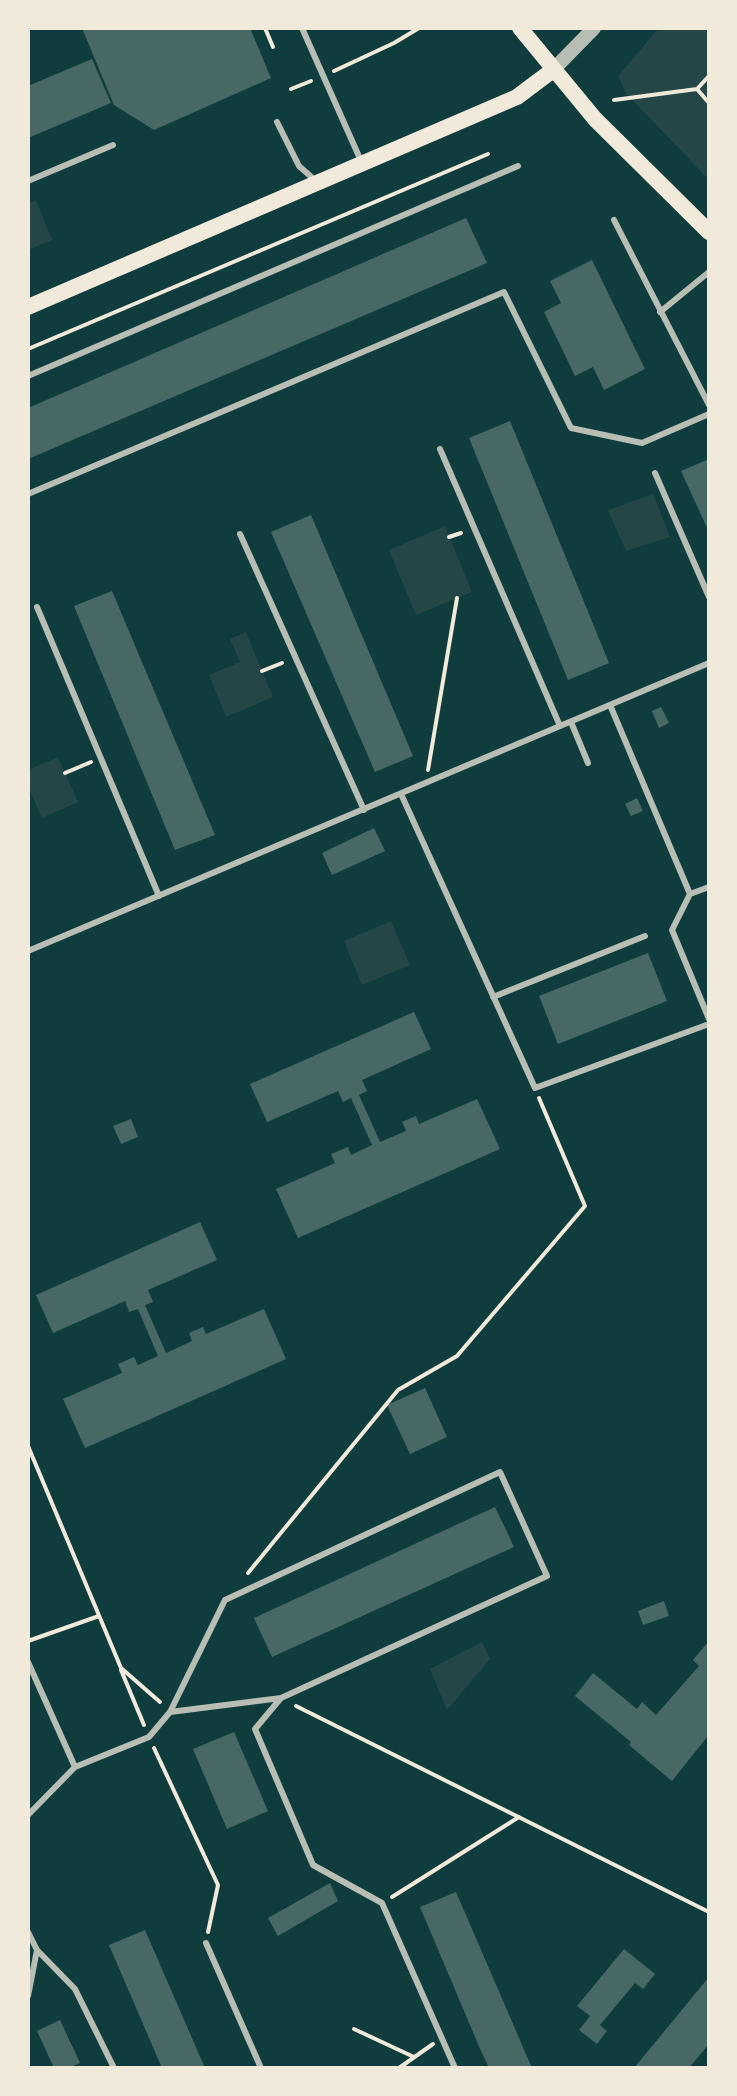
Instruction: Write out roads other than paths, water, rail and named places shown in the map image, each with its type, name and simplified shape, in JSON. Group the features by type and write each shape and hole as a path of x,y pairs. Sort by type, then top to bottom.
{"main road":[{"path":"520,28 595,119 709,232"},
{"path":"28,307 517,97 553,70"}],"street":[{"path":"553,70 594,28"}],"lane":[{"path":"302,28 363,164"},
{"path":"277,122 299,166 317,182"},
{"path":"28,181 113,145"},
{"path":"28,376 518,166"},
{"path":"614,220 709,405"},
{"path":"660,312 709,272"},
{"path":"28,494 504,292 571,428 642,443 709,414"},
{"path":"440,449 560,726"},
{"path":"655,473 709,597"},
{"path":"240,534 364,810"},
{"path":"37,607 159,896"},
{"path":"28,951 709,663"},
{"path":"610,705 690,894"},
{"path":"571,722 588,763"},
{"path":"401,794 535,1088 709,1022 672,930 690,894 709,887"},
{"path":"493,997 645,936"},
{"path":"28,1815 75,1767 149,1737 170,1712 225,1600 500,1472 547,1576 281,1698 170,1712"},
{"path":"28,1662 75,1767"},
{"path":"281,1698 255,1729 313,1865 382,1903 455,2068"},
{"path":"28,1932 37,1950 75,1989 114,2068"},
{"path":"206,1943 261,2068"},
{"path":"28,1996 37,1950"}]}
